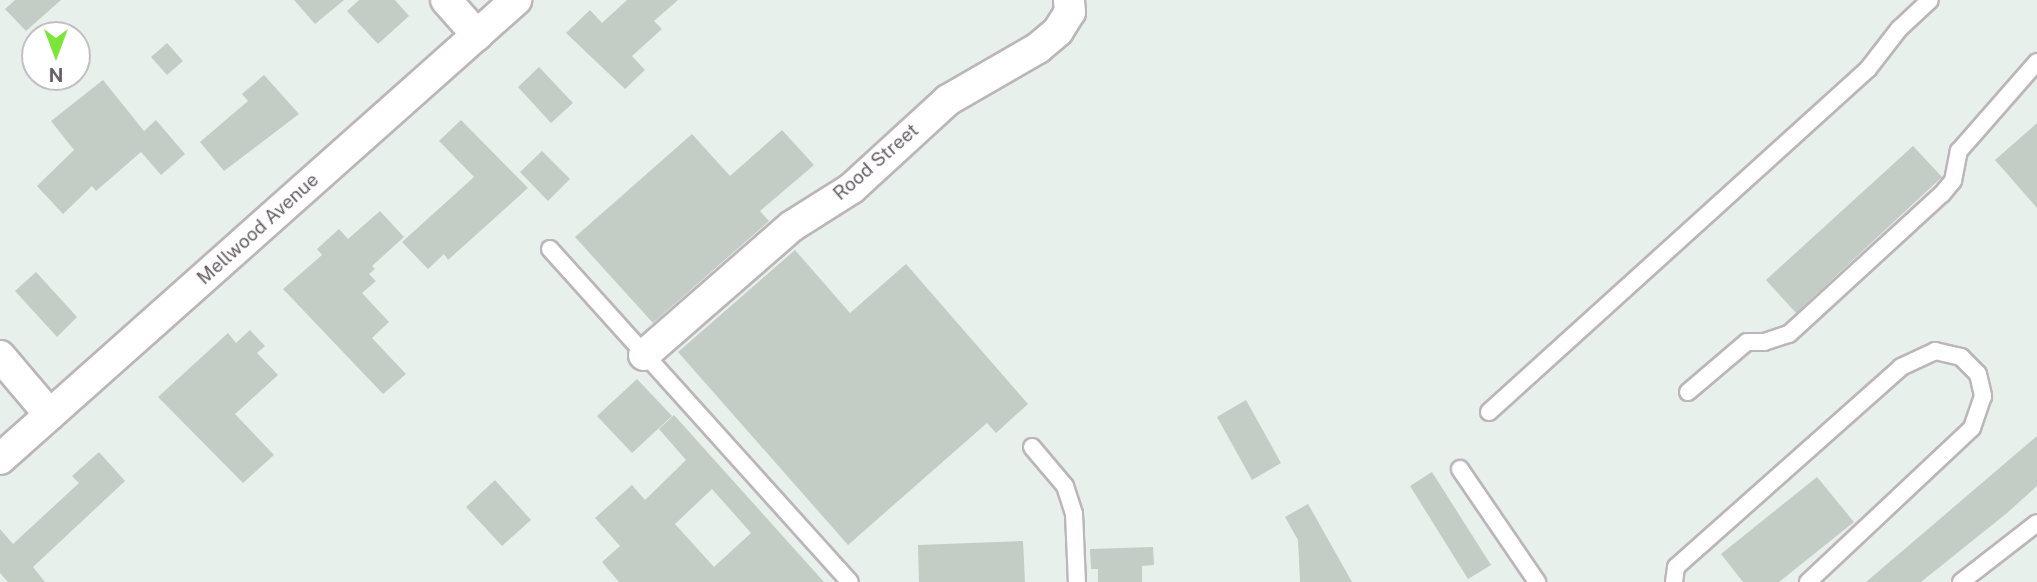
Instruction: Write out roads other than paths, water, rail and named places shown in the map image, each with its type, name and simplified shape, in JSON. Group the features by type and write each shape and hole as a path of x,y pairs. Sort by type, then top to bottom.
{"street":[{"path":"446,0 477,35"},
{"name":"Mellwood Avenue","path":"0,459 516,0"},
{"name":"Rood Street","path":"643,355 792,226 852,188 948,100 1038,48 1058,31 1070,12 1069,0"},
{"path":"0,356 50,415"}],"lane":[{"path":"1489,412 1868,69 1930,0"},
{"path":"1688,391 1747,342 1764,342 1789,334 1942,194 1953,181 1959,151 2037,62"},
{"path":"550,249 850,582"},
{"path":"1674,582 1676,567 1901,367 1935,351 1961,358 1978,374 1983,396 1972,428 1808,582"},
{"path":"1032,447 1065,486 1074,514 1077,582"},
{"path":"1460,469 1530,578"},
{"path":"1962,582 2037,523"}]}
